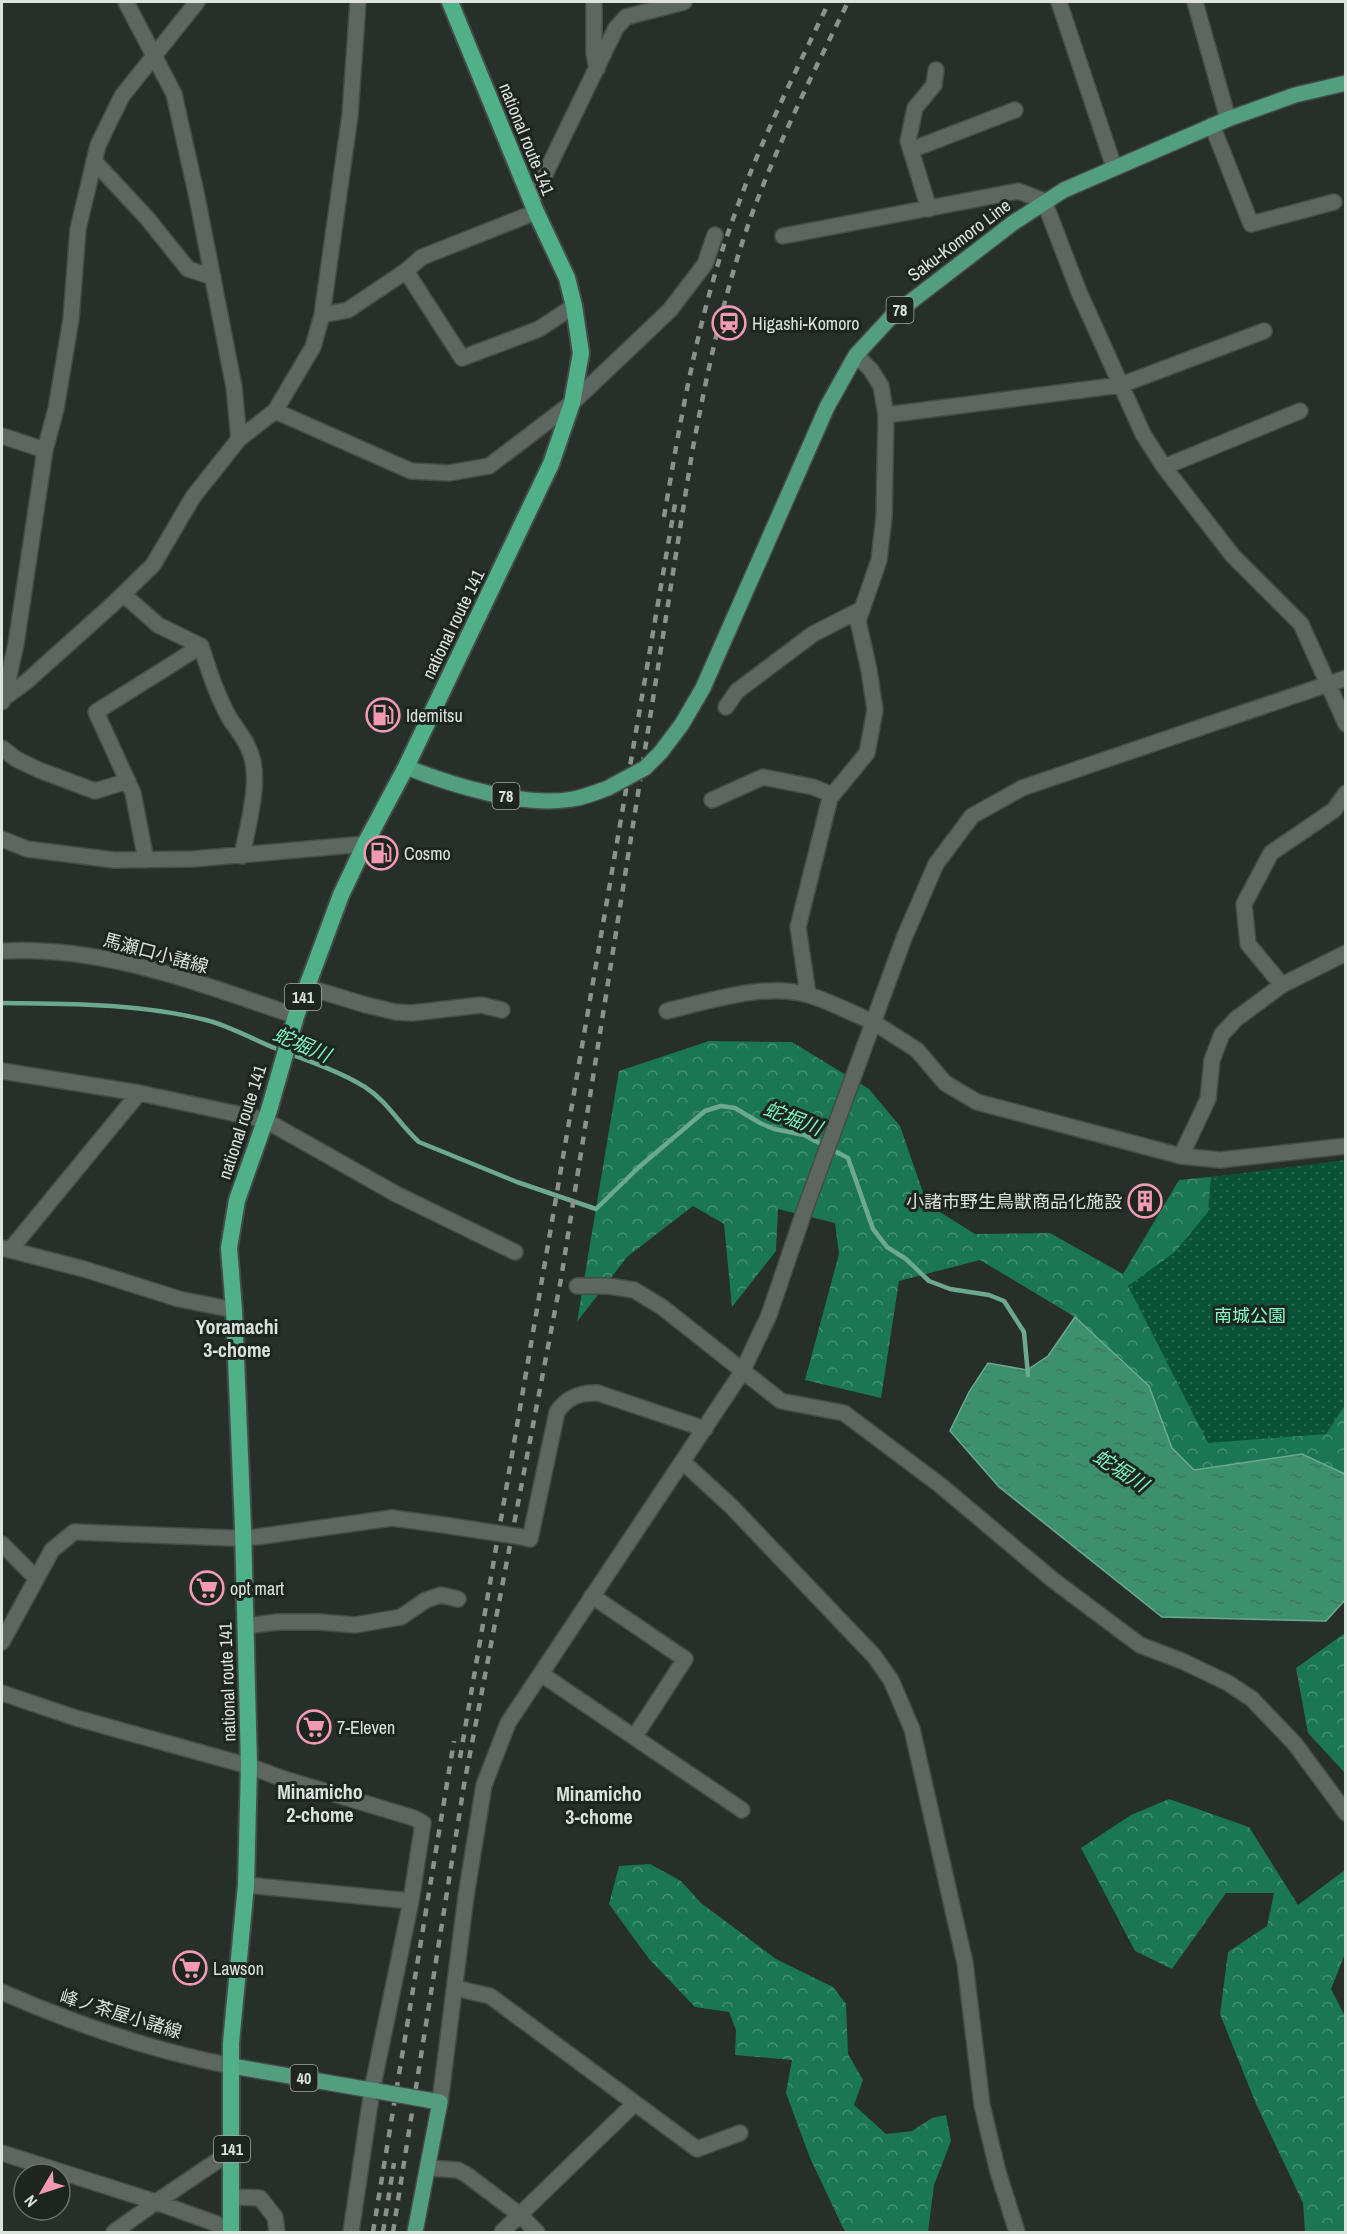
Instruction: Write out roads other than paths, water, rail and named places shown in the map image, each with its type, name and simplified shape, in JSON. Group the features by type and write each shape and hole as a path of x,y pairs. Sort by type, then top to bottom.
{"highway":[{"name":"national route 141","path":"231,2231 234,2004 246,1885 249,1766 243,1538 234,1310 229,1248 237,1200 265,1120 296,1016 341,895 406,767 552,464 572,403 581,353 567,278 534,206 450,2"}],"main road":[{"name":"Saku-Komoro Line","path":"406,767 466,788 504,796 572,799 608,788 645,768 661,752 682,724 703,688 827,407 856,355 892,316 1044,201 1087,178 1228,118 1295,95 1346,83"},
{"name":"40","path":"232,2066 434,2101"},
{"path":"415,2232 429,2168 434,2101"}],"street":[{"path":"126,2 174,94 197,197 234,387 239,439"},
{"path":"2,698 16,644 45,450 56,409 71,319 78,229 98,145 122,96 153,54 197,2"},
{"path":"2,698 26,682 153,565 193,497 239,439 275,411 313,347 322,315 350,115 358,2"},
{"path":"594,2 594,53 597,69"},
{"path":"322,315 348,310 406,271 422,257 534,206 616,28 626,17 684,2"},
{"path":"1059,2 1114,167"},
{"path":"1195,2 1228,118"},
{"path":"929,209 908,141 915,108 934,85 936,70"},
{"path":"911,150 1015,111"},
{"path":"1212,125 1251,224 1335,202"},
{"path":"94,161 147,218 188,269 213,277"},
{"path":"783,236 1018,191 1044,201 1079,292 1143,434 1164,467 1233,556 1301,624 1346,724"},
{"path":"275,411 411,471 449,473 489,466 572,403 670,310 705,264 715,235"},
{"path":"406,271 462,358 539,329 574,306"},
{"path":"886,415 1121,385 1264,331"},
{"path":"808,994 798,927 830,798 867,753 875,710 858,621 879,560 884,517 886,415 881,386 871,370 856,355"},
{"path":"1164,467 1300,411"},
{"path":"2,436 45,450"},
{"path":"123,594 158,625 201,646 211,678 252,756 255,778 242,855"},
{"path":"726,707 737,691 813,634 862,609"},
{"path":"146,860 133,793 96,712 201,646"},
{"path":"434,2101 455,1988 466,1896 484,1785 508,1723 742,1372 769,1315 904,938 936,864 972,816 1022,788 1346,678"},
{"path":"2,748 16,759 39,770 95,791 128,781"},
{"path":"712,800 764,777 813,787 832,795"},
{"path":"1282,985 1248,944 1244,904 1270,853 1334,810 1346,793"},
{"path":"2,839 27,849 114,860 193,859 365,844"},
{"name":"馬瀬口小諸線","path":"2,951 26,950 91,955 170,974 296,1016"},
{"path":"1181,1156 1208,1099 1212,1060 1222,1034 1236,1019 1282,985 1346,953"},
{"path":"307,987 366,1005 412,1014 481,1005 502,1010"},
{"path":"668,1011 720,998 774,990 808,994 873,1022 917,1050 945,1083 977,1102 1181,1156 1220,1160 1346,1146"},
{"path":"2,1071 139,1093 265,1120 396,1194 515,1252"},
{"path":"139,1093 6,1249 84,1269 179,1299 234,1310"},
{"path":"577,1286 608,1286 634,1290 662,1307 781,1401 844,1413 940,1485 1053,1580 1140,1645 1182,1661 1228,1683 1252,1699 1296,1744 1346,1813"},
{"path":"2,1642 52,1550 74,1532 243,1538 392,1518 530,1539 557,1412 562,1404 579,1394 598,1393 705,1429"},
{"path":"683,1462 731,1506 874,1656 891,1680 900,1699 912,1728 966,1964 982,2105 998,2172 1017,2232"},
{"path":"2,1544 36,1578"},
{"path":"245,1626 289,1622 355,1625 400,1617 426,1600 441,1595 458,1599"},
{"path":"592,1596 685,1659 635,1736"},
{"path":"541,1674 742,1810"},
{"path":"2,1693 76,1718 249,1766 281,1778 414,1818 423,1823 351,2232"},
{"path":"246,1885 411,1901"},
{"path":"455,1988 490,1996 698,2150 740,2133"},
{"name":"峰ノ茶屋小諸線","path":"2,1992 70,2021 135,2041 232,2066"},
{"path":"502,2232 635,2103"},
{"path":"114,2232 232,2151"},
{"path":"2,2153 156,2202 231,2231"},
{"path":"429,2168 458,2170 520,2216 537,2232"},
{"path":"232,2197 260,2198 275,2217 277,2232"}],"water":[{"path":"1075,1317 1149,1386 1172,1448 1194,1470 1302,1454 1345,1474 1345,1600 1326,1621 1162,1617 999,1487 950,1431 969,1392 988,1363 1027,1370 1048,1356"}],"waterway":[{"name":"蛇堀川","path":"2,1003 130,1007 181,1014 233,1029 334,1071 365,1087 380,1099 419,1142 517,1182 596,1209 639,1167 705,1111 721,1106 735,1108 760,1123 774,1129 804,1135 848,1158 873,1229 887,1247 906,1259 929,1281 950,1289 989,1295 1004,1301 1024,1332 1028,1375"}],"railway":[{"path":"664,517 700,329 721,255 743,191 766,136 829,2"},
{"path":"393,2232 464,1785 561,1279 692,453 704,392 717,332 752,214 785,133 848,2"},
{"path":"460,1758 675,504"},
{"path":"373,2232 454,1741"},
{"path":"383,2232 394,2163"}],"place":[{"name":"Higashi-Komoro","path":"729,323"},
{"name":"Idemitsu","path":"383,715"},
{"name":"Cosmo","path":"381,853"},
{"name":"小諸市野生鳥獣商品化施設","path":"1145,1201"},
{"name":"opt mart","path":"207,1588"},
{"name":"7-Eleven","path":"314,1727"},
{"name":"Lawson","path":"190,1968"}],"district":[{"name":"Yoramachi 3-chome","path":"237,1338"},
{"name":"Minamicho 2-chome","path":"320,1802"},
{"name":"Minamicho 3-chome","path":"599,1804"}],"park label":[{"name":"南城公園","path":"1250,1315"}]}
